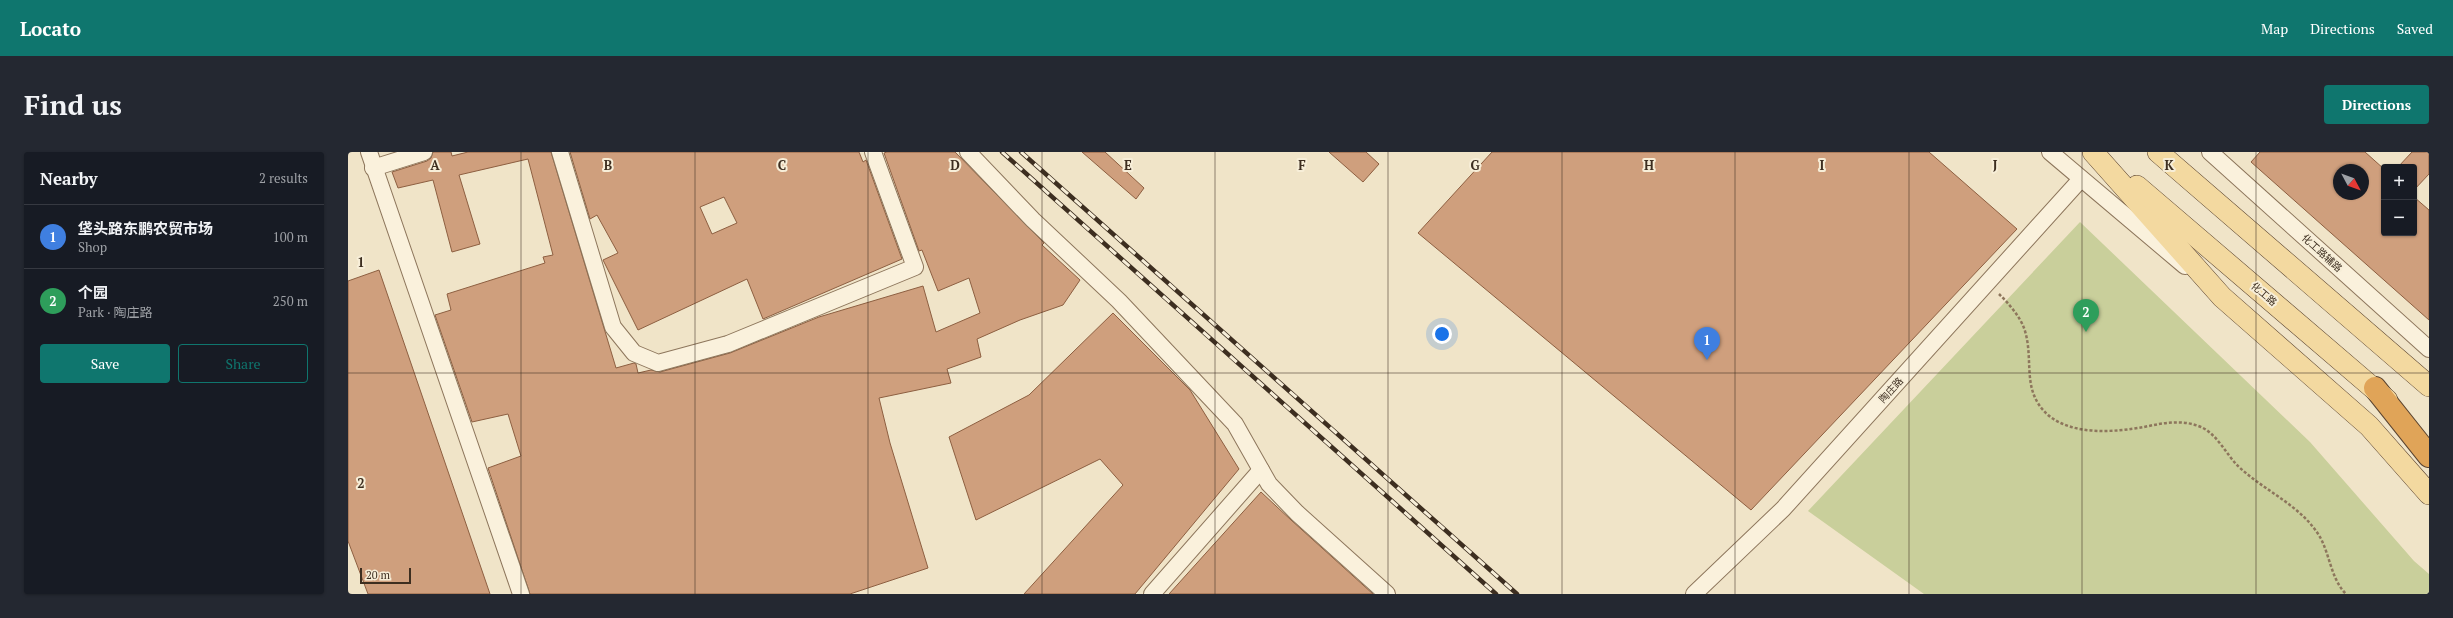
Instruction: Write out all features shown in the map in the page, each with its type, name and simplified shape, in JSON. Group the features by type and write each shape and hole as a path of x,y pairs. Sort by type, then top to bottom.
{"highway":[{"path":"2375,388 2429,456"}],"main road":[{"path":"2093,152 2222,297 2369,426 2429,494"},
{"name":"化工路","path":"2097,152 2375,388 2429,439"},
{"path":"2158,152 2429,386"}],"street":[{"path":"368,152 521,594"},
{"path":"373,168 424,152"},
{"path":"560,152 613,327 634,354 658,363 728,344 915,267 873,152"},
{"path":"968,152 1032,220 1119,301 1235,424 1269,484 1298,513 1387,594"},
{"path":"2050,152 2222,297"},
{"name":"化工路辅路","path":"2198,152 2213,154 2429,349"},
{"name":"陶庄路","path":"1694,594 1783,509 1989,283 2081,179"},
{"path":"1152,594 1261,470"}],"path":[{"path":"1989,283 2011,307 2024,327 2030,382 2035,400 2049,416 2067,426 2083,429 2136,428 2163,422 2181,422 2201,427 2238,465 2307,520 2320,537 2339,588 2346,594"}],"green space":[{"path":"2080,222 2310,442 2414,561 2429,574 2429,594 1924,594 1808,511"}],"building":[{"path":"433,152 451,152 452,156 468,152 551,152 616,368 634,363 636,364 638,373 651,370 660,372 730,353 819,317 923,286 936,332 980,313 969,278 938,291 922,250 919,251 884,153 887,152 955,152 1044,243 1042,245 1080,280 1063,305 1020,320 977,339 981,357 947,369 951,383 879,398 890,443 928,568 850,594 530,594 488,468 521,456 508,414 472,422 435,315 451,310 447,294 545,263 543,257 553,255 528,159 459,175 480,244 452,252 433,180 398,188 392,172 427,161 431,158"},
{"path":"570,152 859,152 863,162 866,160 902,259 763,319 747,279 638,330 603,260 618,253 597,215 590,219","holes":["724,197 737,223 712,234 700,207"]},
{"path":"1082,152 1105,152 1144,188 1136,199"},
{"path":"1329,152 1366,152 1379,164 1363,182"},
{"path":"1492,152 1929,152 2017,229 1751,510 1418,233"},
{"path":"2260,152 2365,152 2381,166 2381,236 2417,236 2417,200 2429,210 2429,320 2251,162"},
{"path":"2412,152 2429,152 2429,174 2417,187 2417,164 2401,164"},
{"path":"379,270 490,594 368,594 348,541 348,281"},
{"path":"1113,313 1190,390 1239,469 1135,594 1024,594 1123,485 1100,459 976,520 949,437 1029,395"},
{"path":"1261,492 1291,520 1373,594 1169,594"}],"railway":[{"path":"1002,152 1496,594"},
{"path":"1021,152 1517,594"}],"place":[{"name":"个园","path":"2086,332"},
{"name":"垡头路东鹏农贸市场","path":"1707,360"}]}
